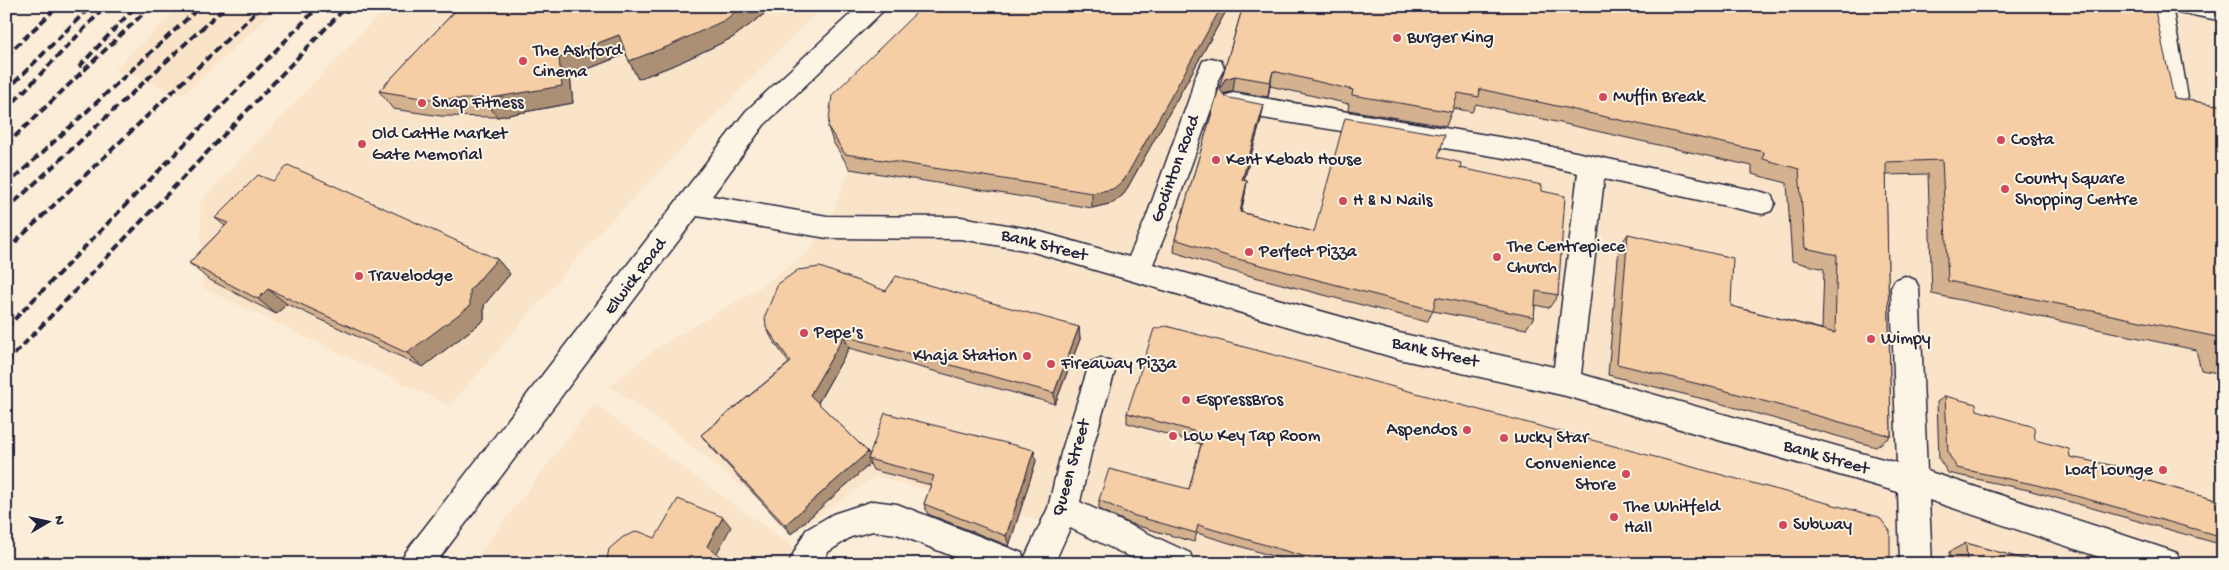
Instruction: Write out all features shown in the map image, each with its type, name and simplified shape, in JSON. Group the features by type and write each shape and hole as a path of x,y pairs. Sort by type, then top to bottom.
{"street":[{"name":"Elwick Road","path":"416,564 755,118 874,6"},
{"path":"2160,6 2175,97"},
{"path":"2185,6 2223,12"},
{"name":"Godinton Road","path":"1137,270 1159,218 1203,96 1206,80 1212,68"},
{"path":"1233,103 1529,152 1762,204"},
{"path":"1566,383 1592,166"},
{"name":"Bank Street","path":"691,204 827,227 961,228 1030,240 1399,346 1566,383 1953,494 2166,564"},
{"path":"1905,288 1916,564"},
{"name":"Queen Street","path":"1038,564 1063,509 1076,454 1100,371"},
{"path":"1063,509 1179,564"},
{"path":"803,564 817,540 844,524 873,516 897,519 1011,564"}],"shaded area":[{"path":"180,6 279,6 183,95 115,69"},
{"path":"387,6 823,6 605,227 450,406 203,288 200,202"},
{"path":"957,6 2223,6 2223,564 1162,564 1114,541 875,476 798,531 663,423 610,386 655,349 759,288 807,253 827,227 850,169 847,149"},
{"path":"594,404 805,555 799,564 471,564"}],"building":[{"name":"The Ashford Cinema","path":"460,6 743,6 725,20 669,46 629,61 619,35 559,58 562,86 485,99 427,99 379,91"},
{"path":"923,6 1222,6 1124,180 1113,189 1092,193 845,154 828,127 832,95"},
{"name":"County Square Shopping Centre","path":"1243,6 2154,6 2174,98 2223,106 2223,358 2217,337 1948,281 1942,160 1886,162 1891,436 1727,391 1617,364 1628,234 1733,258 1731,306 1835,333 1837,255 1805,248 1799,169 1763,159 1764,152 1480,89 1479,97 1458,93 1452,112 1352,95 1353,90 1273,71 1270,82 1235,76 1225,79 1220,89 1225,97 1264,105 1242,180 1247,181 1240,212 1314,232 1345,118 1445,135 1438,157 1461,163 1460,168 1542,185 1542,191 1565,196 1558,295 1536,291 1534,317 1436,297 1433,310 1230,257 1175,239"},
{"name":"Travelodge","path":"288,165 497,259 470,290 470,306 407,353 268,289 258,299 189,263 228,223 215,218 258,175 273,181"},
{"path":"820,267 886,291 896,276 1079,327 1054,393 844,336 810,395 868,452 785,525 701,435 791,362 766,327 765,316 778,284 798,270"},
{"path":"1166,326 1879,517 1890,531 1890,564 1365,564 1353,560 1352,564 1330,564 1198,525 1196,533 1132,515 1099,500 1109,469 1189,489 1204,434 1127,413 1154,329"},
{"path":"1945,396 1976,404 1977,410 2034,427 2035,440 2069,449 2070,457 2126,468 2127,475 2223,502 2223,537 2037,485 1957,468 1948,453"},
{"path":"885,413 1034,450 1006,536 924,504 934,476 868,459"},
{"path":"678,499 723,517 707,546 720,556 715,564 606,564 609,549 623,537 638,531 655,538"},
{"path":"1966,543 2041,564 1967,564"}],"railway":[{"path":"6,56 58,6"},
{"path":"6,91 91,6"},
{"path":"6,110 106,6"},
{"path":"79,67 136,6"},
{"path":"6,145 151,6"},
{"path":"6,186 201,6"},
{"path":"6,210 226,6"},
{"path":"6,251 262,6"},
{"path":"6,328 319,6"},
{"path":"6,363 347,6"}],"place":[{"name":"Burger King","path":"1397,38"},
{"name":"The Ashford Cinema","path":"523,61"},
{"name":"Muffin Break","path":"1603,97"},
{"name":"Snap Fitness","path":"422,103"},
{"name":"Costa","path":"2001,140"},
{"name":"Old Cattle Market Gate Memorial","path":"362,144"},
{"name":"Kent Kebab House","path":"1216,160"},
{"name":"County Square Shopping Centre","path":"2005,189"},
{"name":"H & N Nails","path":"1343,201"},
{"name":"Perfect Pizza","path":"1249,252"},
{"name":"The Centrepiece Church","path":"1497,257"},
{"name":"Travelodge","path":"359,276"},
{"name":"Pepe's","path":"804,333"},
{"name":"Wimpy","path":"1871,339"},
{"name":"Khaja Station","path":"1027,356"},
{"name":"Fireaway Pizza","path":"1051,364"},
{"name":"EspressBros","path":"1186,400"},
{"name":"Aspendos","path":"1467,430"},
{"name":"Low Key Tap Room","path":"1173,436"},
{"name":"Lucky Star","path":"1504,438"},
{"name":"Loaf Lounge","path":"2163,470"},
{"name":"Convenience Store","path":"1626,474"},
{"name":"The Whitfeld Hall","path":"1614,517"},
{"name":"Subway","path":"1783,525"}]}
